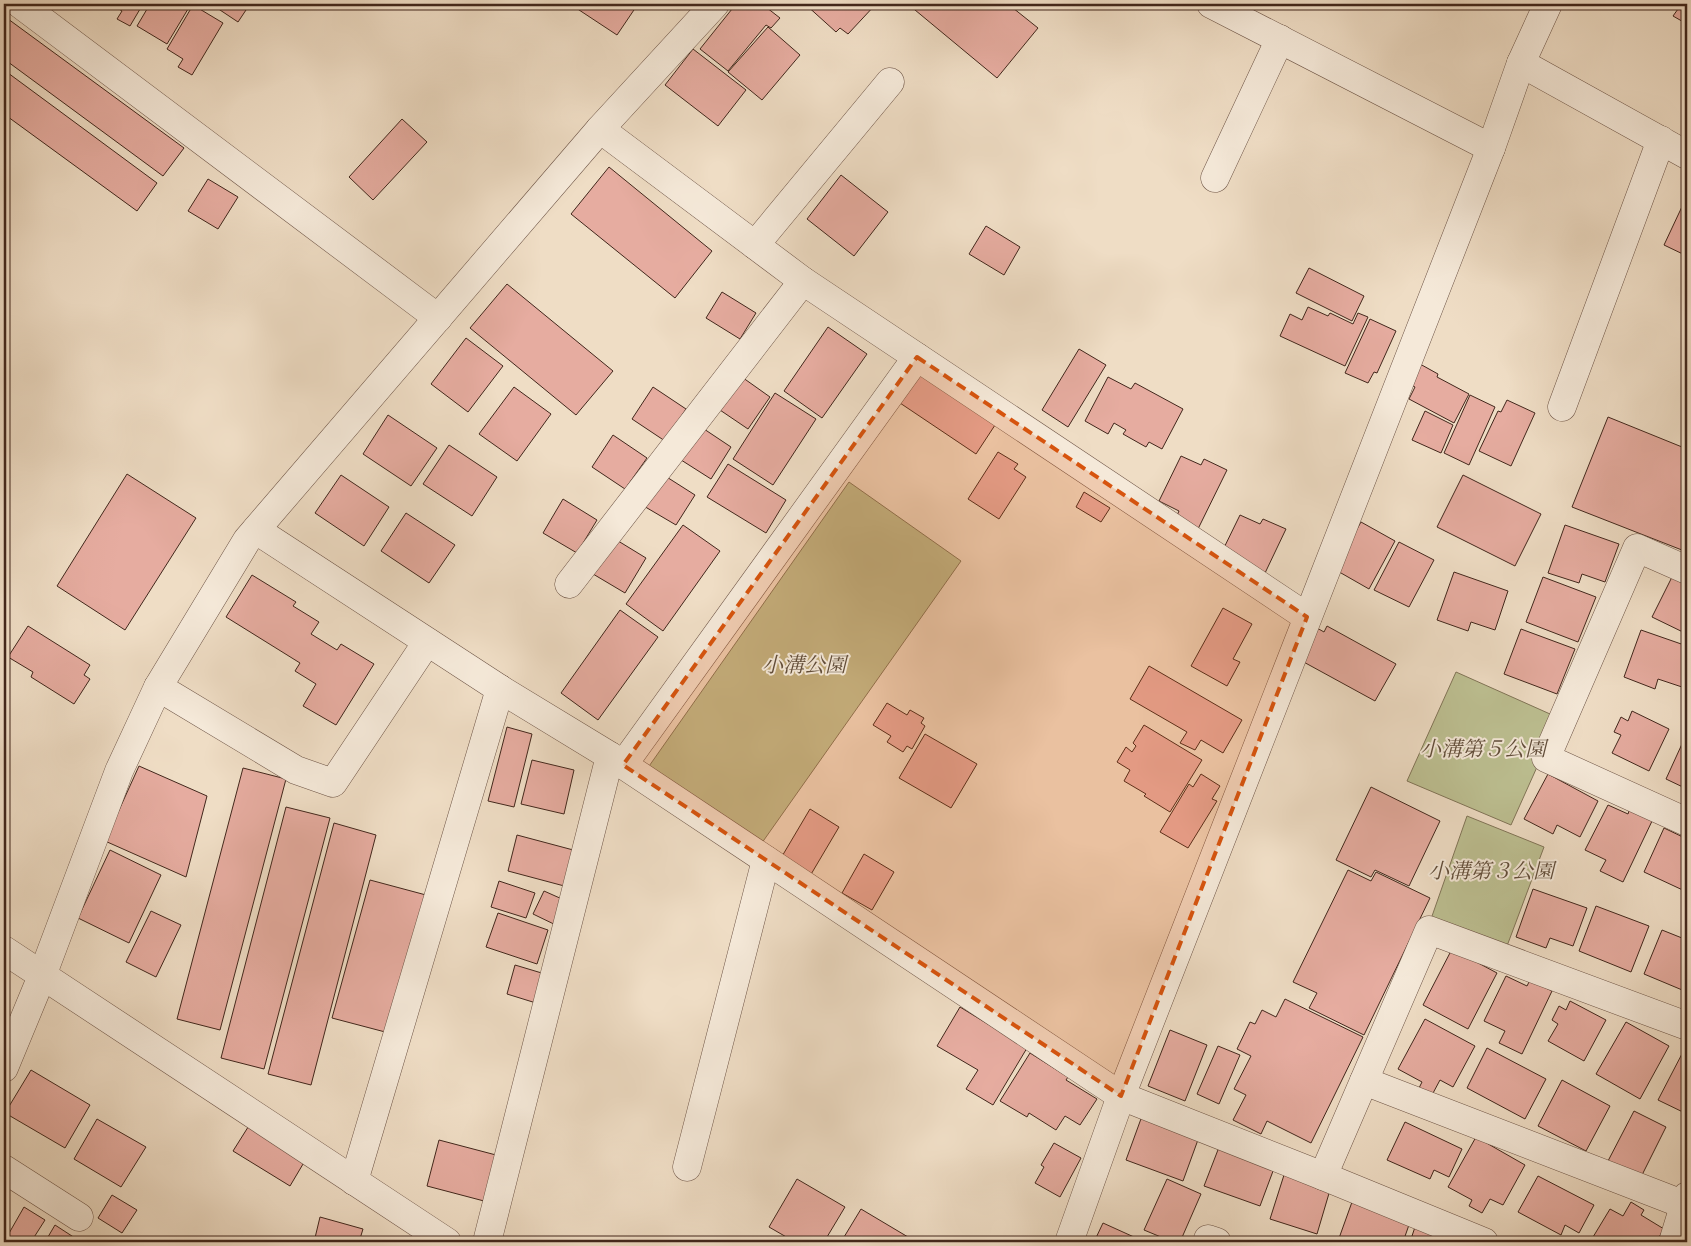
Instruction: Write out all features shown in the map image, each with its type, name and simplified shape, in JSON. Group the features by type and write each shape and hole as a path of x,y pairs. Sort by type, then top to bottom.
{"street":[{"path":"20,4 438,318"},
{"path":"4,1068 42,976 119,771 158,687 247,540 600,128 715,4"},
{"path":"1211,4 1491,148"},
{"path":"1069,1242 1121,1096 1491,148 1520,63 1548,4"},
{"path":"1215,178 1280,39"},
{"path":"1520,63 1687,155"},
{"path":"755,244 890,82"},
{"path":"600,128 803,281 1307,616"},
{"path":"1562,407 1661,140"},
{"path":"569,584 803,281"},
{"path":"487,1242 616,761 917,357"},
{"path":"256,530 500,690 616,761 1121,1096 1484,1242"},
{"path":"1687,570 1636,548 1546,758 1687,822"},
{"path":"158,687 296,770 333,783 427,642"},
{"path":"354,1181 500,690"},
{"path":"687,1168 766,860"},
{"path":"1323,1176 1429,930 1687,1026"},
{"path":"4,950 447,1242"},
{"path":"1364,1080 1686,1201 1673,1242"},
{"path":"4,1169 79,1217"},
{"path":"1206,1242 1208,1238 1217,1242"}],"highlighted area":[{"path":"917,357 1307,617 1121,1096 623,765"}],"green space":[{"name":"小溝公園","path":"849,482 961,561 759,847 647,769"},
{"name":"小溝第５公園","path":"1456,672 1559,718 1511,825 1407,781"},
{"name":"小溝第３公園","path":"1467,816 1544,847 1507,946 1431,919"}],"building":[{"path":"111,4 143,4 130,26 117,19 122,11"},
{"path":"150,4 191,4 167,44 137,26"},
{"path":"211,4 250,4 238,22"},
{"path":"570,4 638,4 617,35"},
{"path":"736,4 762,4 780,18 771,28 766,25 728,71 700,49"},
{"path":"805,4 876,4 848,34 840,28 836,32"},
{"path":"1008,4 1038,28 997,78 909,5"},
{"path":"1669,4 1687,4 1687,24 1673,16 1678,9"},
{"path":"193,5 223,23 192,75 178,67 183,59 167,49"},
{"path":"4,16 184,148 163,176 4,59"},
{"path":"768,27 800,55 762,100 728,72"},
{"path":"693,49 746,90 718,126 665,85"},
{"path":"4,70 157,183 137,211 4,114"},
{"path":"402,119 427,142 373,200 349,177"},
{"path":"609,167 712,251 675,298 571,214"},
{"path":"841,175 888,212 854,256 807,219"},
{"path":"208,179 238,197 218,229 188,211"},
{"path":"1687,196 1687,256 1664,245"},
{"path":"986,226 1020,247 1004,275 969,254"},
{"path":"1309,268 1364,296 1352,321 1296,293"},
{"path":"507,284 613,371 576,415 470,328"},
{"path":"722,292 756,313 740,339 706,318"},
{"path":"1308,307 1328,316 1330,313 1353,324 1358,313 1368,317 1345,366 1280,336 1290,314 1302,320"},
{"path":"1370,319 1396,331 1377,373 1374,372 1368,383 1345,373"},
{"path":"828,327 867,354 822,418 784,391"},
{"path":"466,338 503,366 468,412 431,384"},
{"path":"1079,349 1106,365 1068,427 1042,410"},
{"path":"1420,364 1438,374 1437,377 1469,394 1454,423 1409,399 1415,387 1409,384"},
{"path":"923,368 999,419 976,454 900,403"},
{"path":"739,375 770,397 748,429 717,408"},
{"path":"1108,377 1131,389 1135,383 1183,409 1162,449 1149,442 1146,447 1123,434 1126,430 1114,423 1108,434 1085,421"},
{"path":"514,387 551,414 517,461 479,434"},
{"path":"653,387 686,409 665,441 632,419"},
{"path":"775,393 816,419 773,485 733,459"},
{"path":"1470,395 1495,407 1469,465 1444,453"},
{"path":"1507,400 1535,413 1511,466 1479,451 1498,411 1501,412"},
{"path":"1425,411 1453,425 1441,453 1412,440"},
{"path":"388,415 437,448 411,486 363,454"},
{"path":"1608,417 1687,449 1687,552 1572,507"},
{"path":"698,425 731,447 711,479 678,458"},
{"path":"613,435 647,458 625,489 592,467"},
{"path":"449,445 497,477 472,516 423,484"},
{"path":"998,452 1018,464 1014,469 1026,477 999,519 968,499"},
{"path":"1181,456 1201,465 1204,459 1227,470 1196,533 1174,522 1179,511 1159,501"},
{"path":"728,464 786,500 766,533 707,497"},
{"path":"127,474 196,518 125,630 57,586"},
{"path":"662,474 695,495 676,525 642,505"},
{"path":"341,475 389,507 364,546 315,513"},
{"path":"1463,475 1541,514 1515,566 1437,527"},
{"path":"1084,492 1110,508 1101,522 1076,507"},
{"path":"563,499 597,520 577,553 543,533"},
{"path":"406,513 455,545 429,583 381,551"},
{"path":"1240,515 1260,524 1263,519 1286,529 1256,592 1218,560"},
{"path":"1361,522 1395,541 1369,589 1334,569"},
{"path":"683,525 720,551 663,631 626,604"},
{"path":"1565,525 1619,544 1605,582 1582,574 1579,583 1548,573"},
{"path":"610,536 646,558 625,593 588,571"},
{"path":"1399,542 1434,560 1409,607 1374,590"},
{"path":"1454,572 1508,591 1495,630 1471,622 1468,631 1437,620"},
{"path":"252,575 296,602 293,606 319,622 311,634 337,650 341,644 374,664 336,725 303,706 316,684 295,671 300,663 226,617"},
{"path":"1673,575 1687,582 1687,634 1652,617"},
{"path":"1543,577 1596,597 1578,642 1526,622"},
{"path":"1223,608 1252,624 1233,659 1240,662 1227,686 1191,666"},
{"path":"620,610 658,637 598,720 561,693"},
{"path":"28,626 90,665 84,675 90,679 74,704 31,677 33,672 8,657"},
{"path":"1327,626 1396,664 1375,701 1300,660 1317,628 1324,632"},
{"path":"1521,629 1575,649 1557,694 1504,674"},
{"path":"1641,630 1687,646 1687,671 1682,687 1658,679 1655,689 1624,677"},
{"path":"1149,666 1242,720 1223,753 1201,740 1195,750 1180,743 1187,732 1130,699"},
{"path":"887,703 907,715 910,710 924,718 921,723 925,726 912,749 907,746 903,752 887,742 891,736 873,725"},
{"path":"1632,711 1669,729 1649,771 1612,753 1621,735 1614,732 1621,717 1628,721"},
{"path":"1144,725 1202,760 1170,812 1144,796 1146,794 1124,781 1130,770 1117,762 1126,747 1132,752 1136,746 1133,743"},
{"path":"507,727 532,734 514,807 488,801"},
{"path":"1687,733 1687,789 1666,779"},
{"path":"925,734 977,764 951,808 899,778"},
{"path":"532,760 574,770 564,814 521,804"},
{"path":"139,766 207,796 186,877 105,841"},
{"path":"243,768 286,779 220,1030 177,1019"},
{"path":"1201,774 1220,786 1212,799 1217,801 1188,848 1160,832 1189,784 1193,787"},
{"path":"1548,774 1598,801 1580,837 1557,825 1553,834 1524,819"},
{"path":"1371,787 1440,821 1409,886 1375,870 1371,877 1336,860"},
{"path":"1608,805 1628,814 1630,808 1653,819 1623,882 1600,871 1606,860 1585,850"},
{"path":"286,807 330,818 264,1069 221,1058"},
{"path":"810,809 839,827 810,876 781,858"},
{"path":"334,823 376,835 311,1085 268,1074"},
{"path":"1664,828 1687,839 1687,892 1644,872"},
{"path":"517,835 577,851 568,887 508,871"},
{"path":"110,850 161,875 129,943 78,918"},
{"path":"864,854 894,872 872,910 842,893"},
{"path":"1348,870 1371,881 1376,872 1430,898 1364,1035 1309,1008 1317,993 1293,982"},
{"path":"370,880 426,895 389,1033 332,1018"},
{"path":"499,881 535,893 526,918 491,907"},
{"path":"1533,889 1587,908 1573,946 1550,938 1546,948 1516,937"},
{"path":"544,891 571,903 560,927 533,914"},
{"path":"1596,906 1649,926 1631,972 1579,951"},
{"path":"151,911 181,925 156,977 126,962"},
{"path":"498,913 548,930 537,964 486,947"},
{"path":"1662,930 1687,940 1687,992 1644,974"},
{"path":"1452,949 1497,973 1468,1029 1423,1005"},
{"path":"515,965 545,974 536,1003 507,994"},
{"path":"1506,976 1527,986 1530,980 1552,991 1522,1054 1499,1043 1505,1031 1484,1021"},
{"path":"1285,999 1363,1037 1311,1143 1267,1121 1261,1134 1233,1120 1246,1095 1234,1089 1251,1056 1237,1049 1250,1022 1255,1024 1262,1010 1276,1017"},
{"path":"1570,1001 1606,1020 1584,1061 1548,1041 1558,1024 1552,1020 1559,1006 1566,1010"},
{"path":"960,1007 1027,1048 993,1105 966,1089 978,1070 937,1046"},
{"path":"1425,1019 1475,1046 1453,1087 1440,1080 1432,1095 1419,1088 1422,1082 1398,1069"},
{"path":"1626,1022 1669,1046 1640,1099 1596,1074"},
{"path":"1170,1030 1207,1045 1185,1101 1148,1086"},
{"path":"1218,1046 1240,1055 1219,1104 1197,1094"},
{"path":"1487,1048 1546,1079 1525,1119 1467,1088"},
{"path":"1684,1050 1687,1052 1687,1114 1658,1100"},
{"path":"1030,1053 1068,1077 1066,1080 1097,1099 1080,1125 1065,1116 1056,1130 1029,1113 1027,1117 1000,1101"},
{"path":"31,1070 90,1105 65,1148 5,1113"},
{"path":"1562,1080 1610,1106 1586,1151 1538,1126"},
{"path":"1634,1111 1666,1127 1641,1177 1608,1161"},
{"path":"1142,1116 1199,1137 1183,1181 1126,1160"},
{"path":"97,1119 146,1147 121,1187 74,1159"},
{"path":"1405,1122 1462,1149 1449,1177 1434,1170 1430,1179 1387,1160"},
{"path":"250,1124 306,1159 290,1186 233,1151"},
{"path":"1476,1137 1525,1165 1503,1205 1490,1199 1482,1213 1469,1206 1472,1200 1448,1187"},
{"path":"439,1140 496,1155 484,1201 427,1186"},
{"path":"1221,1142 1276,1163 1260,1206 1204,1186"},
{"path":"1054,1143 1081,1158 1060,1197 1035,1183 1044,1167 1041,1165"},
{"path":"1284,1175 1330,1190 1317,1234 1270,1219"},
{"path":"1538,1176 1594,1205 1579,1233 1565,1225 1561,1235 1518,1212"},
{"path":"797,1179 845,1207 824,1242 795,1242 769,1227"},
{"path":"1167,1179 1201,1194 1180,1242 1173,1242 1144,1230"},
{"path":"112,1195 137,1210 122,1233 98,1218"},
{"path":"1352,1202 1410,1222 1403,1242 1338,1241"},
{"path":"1631,1202 1644,1210 1641,1215 1664,1229 1656,1242 1590,1242 1610,1209 1623,1216"},
{"path":"24,1207 45,1220 31,1242 4,1242"},
{"path":"861,1209 908,1237 905,1242 841,1242"},
{"path":"320,1217 363,1229 359,1242 314,1242"},
{"path":"1103,1223 1145,1242 1094,1242"},
{"path":"55,1225 75,1238 73,1242 45,1242"},
{"path":"1415,1227 1462,1242 1410,1242"}]}
